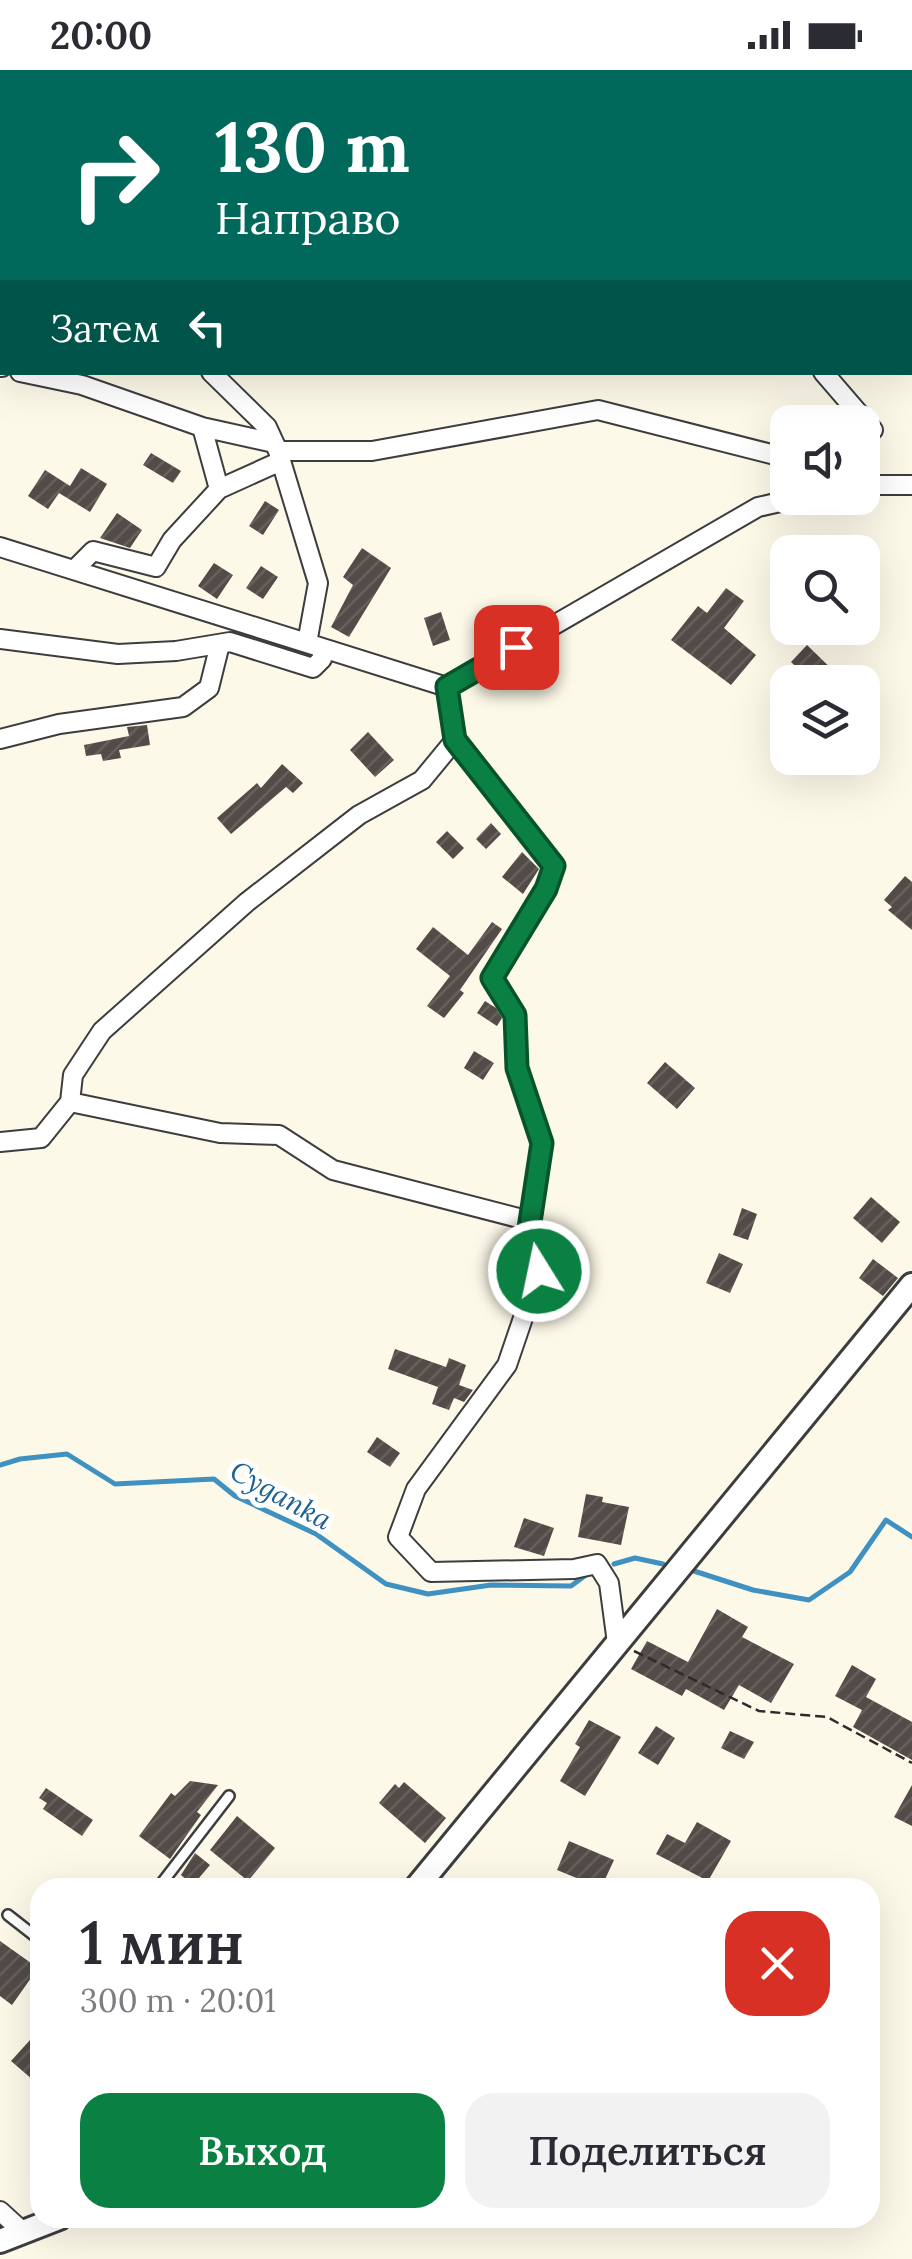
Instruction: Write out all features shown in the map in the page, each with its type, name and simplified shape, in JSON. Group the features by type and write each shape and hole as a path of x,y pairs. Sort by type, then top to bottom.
{"street":[{"path":"34,375 82,385 278,452 372,450 598,410 770,454"},
{"path":"0,639 118,654 176,652 230,642 313,668 322,660 315,646 318,582 278,452 268,427 214,375"},
{"path":"826,375 851,405"},
{"path":"202,427 219,490"},
{"path":"74,570 94,551 156,566 172,540 219,490 278,452"},
{"path":"880,485 912,485"},
{"path":"0,546 447,687 758,507 770,504"},
{"path":"0,740 59,724 184,707 209,688 220,644"},
{"path":"447,687 455,740 554,866 546,889 492,978 515,1015 517,1068 542,1143 528,1235 539,1271 506,1366 416,1490 398,1537 432,1572 574,1570 597,1564 609,1584 616,1643"},
{"path":"0,1142 41,1138 70,1102 72,1075 102,1031 289,870 360,815 422,780 455,740"},
{"path":"70,1102 220,1134 278,1135 333,1170 530,1221"},
{"path":"424,1878 912,1285"},
{"path":"0,2212 23,2232"},
{"path":"0,2241 33,2228"}],"lane":[{"path":"166,1878 228,1796"},
{"path":"8,1915 30,1932"}],"path":[{"path":"616,1643 759,1711 827,1717 912,1763"}],"building":[{"path":"151,453 181,471 173,483 143,465"},
{"path":"81,468 107,484 90,512 59,493 48,509 28,496 45,470 70,486"},
{"path":"265,501 279,510 263,535 249,526"},
{"path":"117,513 142,530 130,548 100,538"},
{"path":"362,548 391,568 349,637 331,627 353,585 343,577"},
{"path":"214,563 233,575 217,599 198,586"},
{"path":"261,566 278,577 263,599 246,588"},
{"path":"726,588 744,601 724,628 756,655 731,685 671,640 698,606 707,613"},
{"path":"441,612 450,640 433,646 424,618"},
{"path":"807,645 828,665 794,665 791,662"},
{"path":"147,725 150,745 119,750 121,758 103,761 101,754 86,756 84,745 129,736 127,727"},
{"path":"368,732 394,760 375,777 350,750"},
{"path":"282,764 303,783 293,793 286,787 231,834 217,818 257,783 261,788"},
{"path":"491,823 501,834 486,849 476,839"},
{"path":"447,831 464,848 453,859 436,842"},
{"path":"522,852 539,869 523,894 502,877"},
{"path":"905,876 912,882 912,930 888,910 892,907 884,900"},
{"path":"492,922 502,929 460,990 464,993 444,1018 427,1006 450,976 416,949 433,927 468,955"},
{"path":"485,1001 502,1018 497,1026 477,1013"},
{"path":"474,1051 494,1063 483,1080 464,1068"},
{"path":"665,1062 695,1088 677,1109 647,1083"},
{"path":"871,1197 900,1222 882,1243 853,1218"},
{"path":"742,1208 757,1214 748,1240 733,1235"},
{"path":"719,1253 743,1264 730,1293 706,1283"},
{"path":"873,1259 898,1278 883,1296 859,1278"},
{"path":"395,1349 446,1367 449,1358 466,1365 459,1385 473,1390 464,1402 454,1398 449,1410 432,1404 438,1387 388,1369"},
{"path":"377,1437 400,1453 390,1467 367,1452"},
{"path":"586,1494 603,1497 602,1502 629,1507 621,1545 578,1537"},
{"path":"524,1518 554,1528 544,1556 514,1547"},
{"path":"717,1609 748,1627 742,1637 794,1664 771,1703 739,1685 724,1710 686,1689 682,1696 631,1669 647,1641 688,1662"},
{"path":"852,1665 876,1679 866,1697 912,1722 912,1760 853,1727 862,1710 835,1696"},
{"path":"589,1720 621,1737 585,1796 560,1781 580,1747 575,1744"},
{"path":"656,1726 675,1738 658,1765 638,1753"},
{"path":"730,1731 754,1742 744,1759 721,1748"},
{"path":"190,1781 218,1785 170,1859 139,1836 171,1793 175,1796"},
{"path":"404,1782 446,1818 425,1843 379,1803 395,1784 399,1788"},
{"path":"912,1785 912,1826 894,1817"},
{"path":"46,1788 93,1820 82,1836 43,1809 47,1803 39,1798"},
{"path":"237,1816 275,1848 250,1878 244,1878 210,1850"},
{"path":"697,1822 731,1841 710,1878 702,1878 656,1854 667,1834 685,1843"},
{"path":"569,1841 614,1860 606,1878 577,1878 557,1870"},
{"path":"195,1853 210,1865 199,1878 181,1875"},
{"path":"0,1941 30,1962 30,1979 12,2005 0,1996"},
{"path":"30,2040 30,2077 11,2061"}],"waterway":[{"name":"Cyganka","path":"0,1465 67,1454 115,1484 214,1479 235,1496 316,1534 386,1584 428,1594 491,1585 571,1586 590,1572"},
{"name":"Cyganka","path":"694,1571 753,1590 809,1600 850,1572 886,1520 912,1537"},
{"name":"Cyganka","path":"614,1564 635,1558 663,1564"}],"route":[{"path":"516,647 447,687 455,740 554,866 546,889 492,978 515,1015 517,1068 542,1143 528,1235 539,1271"}]}
